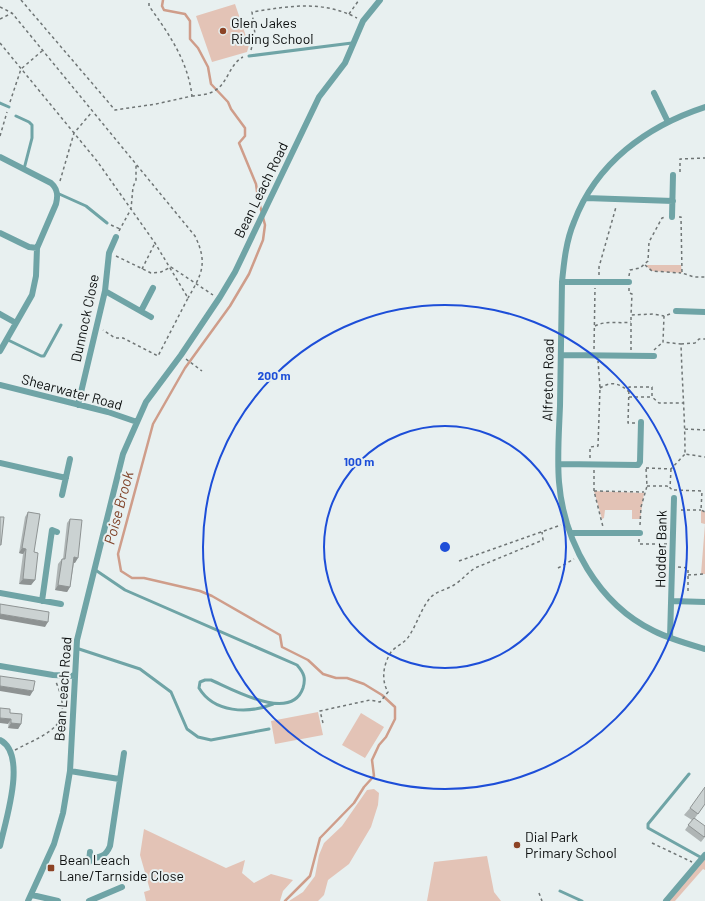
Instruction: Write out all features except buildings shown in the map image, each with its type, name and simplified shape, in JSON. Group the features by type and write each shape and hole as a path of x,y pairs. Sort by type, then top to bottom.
{"street":[{"name":"Bean Leach Road","path":"28,901 32,895 63,813 70,772 76,648 116,477 123,454 137,422 156,388 220,299 255,231 319,97 345,63 363,22 370,10 380,0"},
{"path":"654,93 668,122"},
{"name":"Alfreton Road","path":"705,107 682,114 647,132 612,162 589,190 574,222 565,253 562,282 559,464 561,497 567,523 580,555 594,578 616,605 652,630 670,638 705,649"},
{"path":"0,157 51,183 57,192 56,204 37,248 36,276 32,296 0,351"},
{"path":"672,217 673,175"},
{"path":"586,198 673,201"},
{"path":"0,233 29,247 37,248"},
{"name":"Dunnock Close","path":"78,405 105,291 109,253 116,237"},
{"path":"562,282 629,282"},
{"path":"141,312 153,288"},
{"path":"105,291 151,317"},
{"path":"676,312 705,312"},
{"path":"0,314 16,323"},
{"path":"561,355 654,356"},
{"name":"Shearwater Road","path":"0,385 108,412 137,422"},
{"path":"559,464 635,465 640,462 640,422"},
{"path":"62,494 70,459"},
{"path":"0,463 66,478"},
{"name":"Hodder Bank","path":"670,638 674,498"},
{"path":"42,601 52,530"},
{"path":"571,533 640,533"},
{"path":"0,593 61,604"},
{"name":"Hodder Bank","path":"672,601 705,602"},
{"path":"0,666 53,675 75,676"},
{"path":"0,740 8,746 11,752 14,768 14,777 0,846"},
{"path":"90,857 96,858 104,855 110,846 124,753"},
{"path":"70,772 119,779"},
{"path":"666,901 704,857"},
{"path":"89,901 122,887"},
{"path":"32,895 58,901"}],"lane":[{"path":"249,56 354,43"},
{"path":"0,103 9,107"},
{"path":"16,116 29,122 32,126 32,138 24,169"},
{"path":"57,192 86,206 107,223"},
{"path":"6,339 44,356 61,325"},
{"path":"94,569 125,590 297,666 303,672 305,681 302,691 297,697 288,702 249,710 229,709 210,702 199,688 200,682 204,680 211,680 273,704"},
{"path":"76,648 140,669 171,692 188,729 198,737 211,740 269,729"},
{"path":"689,774 648,824 648,828 704,857"},
{"path":"560,891 582,901"}],"path":[{"path":"21,0 115,110 156,104 214,91 219,87 234,64 241,58 249,56 255,34 252,12 312,3 324,4 363,22"},
{"path":"149,0 149,6 174,42 190,83 192,96"},
{"path":"348,14 359,0"},
{"path":"0,7 12,14 43,51 195,236 201,249 202,263 200,277 158,356 123,338 115,338 98,324"},
{"path":"0,19 12,14"},
{"path":"0,44 97,161 155,242 188,298"},
{"path":"21,69 43,51"},
{"path":"43,51 92,113 74,133 57,192"},
{"path":"673,175 680,175 680,158 705,158"},
{"path":"116,237 131,208 133,187 136,180 136,164"},
{"path":"603,532 604,524 594,491 590,447 598,446 600,388 596,355 595,326 599,267 618,199"},
{"path":"646,265 648,261 649,242 662,218 681,217 682,273"},
{"path":"107,223 120,229"},
{"path":"142,269 155,242"},
{"path":"109,253 142,269 156,273 170,267"},
{"path":"646,265 652,271 682,273 694,277 705,276"},
{"path":"631,356 632,294 629,293 630,270 646,265"},
{"path":"170,267 220,299"},
{"path":"631,316 653,314 664,316 675,314 676,312"},
{"path":"663,342 664,316"},
{"path":"595,326 603,322 619,324 631,322"},
{"path":"654,356 654,349 663,342 681,344 695,343 699,339 705,339"},
{"path":"670,488 671,469 685,454 681,344"},
{"path":"186,358 202,371"},
{"path":"600,388 605,385 616,384 622,386 628,392"},
{"path":"640,422 628,423 629,387 652,387 652,397"},
{"path":"628,398 652,397 659,403 684,403"},
{"path":"685,429 705,430"},
{"path":"685,454 705,457"},
{"path":"640,462 646,468 647,486 644,492 639,544 673,544"},
{"path":"646,468 671,469"},
{"path":"647,486 667,486 674,490 702,491 702,510"},
{"path":"674,490 674,498"},
{"path":"594,491 644,492"},
{"path":"674,510 702,510 705,512"},
{"path":"459,561 567,523"},
{"path":"323,723 320,711 370,700 380,702 388,692 383,680 384,670 392,651 402,645 409,636 430,598 436,592 453,586 466,573 476,568 543,540 542,532"},
{"path":"558,568 580,555"},
{"path":"672,567 688,568 687,602"},
{"path":"688,575 705,574"},
{"path":"11,752 54,729 60,721 62,711 61,695 53,675"},
{"path":"652,843 697,864"},
{"path":"539,893 542,901"}],"shaded area":[{"name":"Glen Jakes Riding School","path":"235,4 249,45 247,52 212,62 196,16"},
{"path":"645,265 681,265 682,273 652,271"},
{"path":"594,491 644,493 640,519 632,519 632,510 605,510 604,518 602,519"},
{"path":"701,510 705,512 705,524 701,523"},
{"path":"705,524 705,574 701,574"},
{"path":"318,712 323,735 275,744 271,721"},
{"path":"361,713 384,727 365,758 342,745"},
{"path":"374,789 379,793 378,805 371,827 349,864 328,880 324,895 318,901 289,901 303,892 315,876 319,855 324,843 342,826 367,790"},
{"path":"144,829 226,868 245,860 242,873 254,883 271,874 293,880 283,891 280,901 146,901 144,892 150,890 140,855"},
{"path":"705,855 705,870 703,869 675,901 666,901"},
{"path":"487,856 494,892 501,901 427,901 434,862"}],"waterway":[{"name":"Poise Brook","path":"163,0 162,6 164,10 185,14 190,21 190,39 198,48 208,67 211,84 228,102 231,109 245,128 245,136 239,143 256,184 265,225 263,240 249,274 230,306 185,368 153,424 118,554 121,571 132,578 144,578 200,591 212,596 280,635 282,647 308,660 323,674 336,678 347,678 364,684 382,695 395,707 395,719 386,737 379,745 372,760 374,776 364,787 354,803 320,838 310,876 285,901"}],"place":[{"name":"Glen Jakes Riding School","path":"223,31"},
{"name":"Dial Park Primary School","path":"517,845"},
{"name":"Bean Leach Lane/Tarnside Close","path":"51,868"}]}
